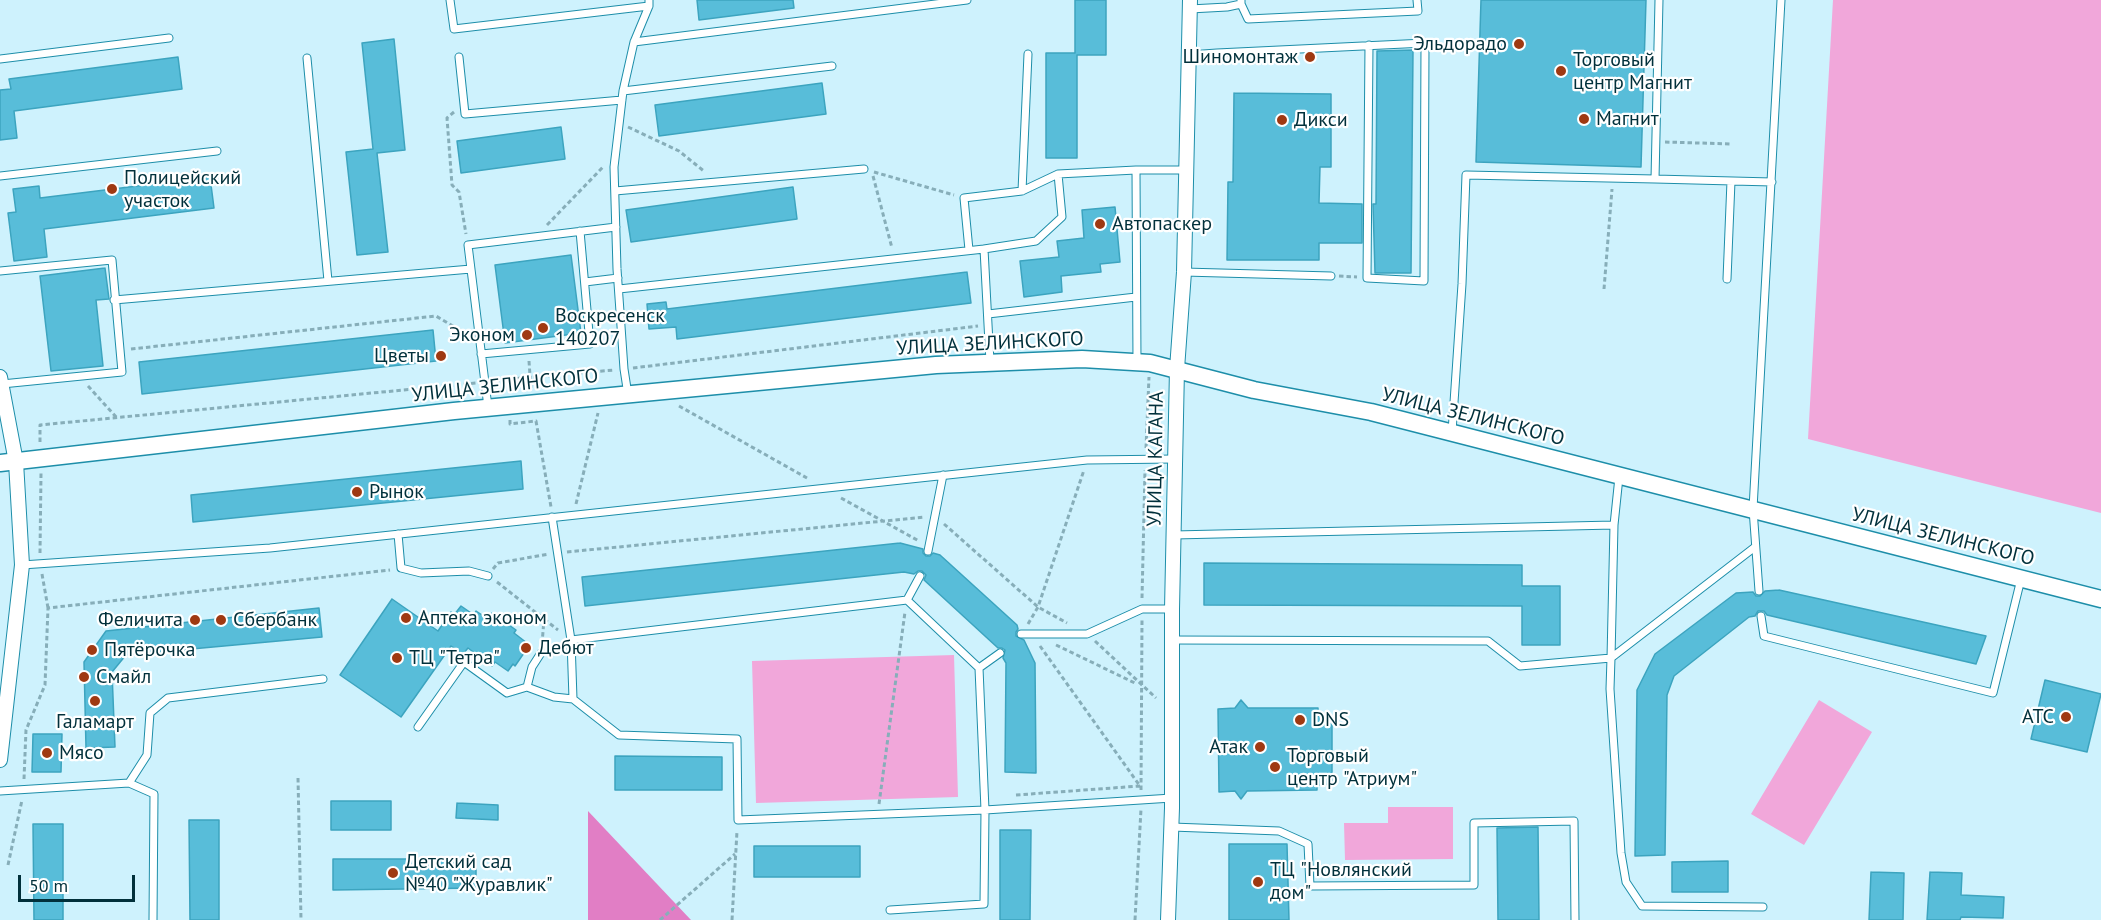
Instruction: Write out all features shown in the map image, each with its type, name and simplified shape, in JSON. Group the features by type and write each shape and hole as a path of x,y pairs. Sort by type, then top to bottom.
{"street":[{"name":"УЛИЦА КАГАНА","path":"1168,920 1172,827 1172,609 1177,369 1184,272 1190,4"},
{"name":"УЛИЦА ЗЕЛИНСКОГО","path":"8,462 488,408 936,365 1068,358 1143,363 1177,369 1254,390 1371,412 2101,599"},
{"path":"0,760 22,565 8,462 1,380"}],"lane":[{"path":"450,0 454,29 649,3 634,42 623,91 614,167 618,278 628,395"},
{"path":"634,42 967,0"},
{"path":"1190,4 1227,7 1241,2 1248,19 1418,10 1417,0"},
{"path":"1655,179 1659,0"},
{"path":"1758,591 1753,509 1781,0"},
{"path":"0,59 169,38"},
{"path":"1189,55 1369,45 1425,43 1424,281 1367,278 1369,45"},
{"path":"1022,191 1028,54"},
{"path":"459,57 465,114 622,100"},
{"path":"307,58 328,281"},
{"path":"623,91 832,66"},
{"path":"0,176 217,151"},
{"path":"615,192 864,169"},
{"path":"1136,170 1136,297 1143,363"},
{"path":"969,250 964,198 1022,191 1058,174 1186,170"},
{"path":"619,289 984,249 1036,241 1062,217 1058,174"},
{"path":"1452,432 1462,284 1466,175 1772,182"},
{"path":"1727,279 1731,181"},
{"path":"488,408 468,245 616,227"},
{"path":"481,354 590,344 580,231"},
{"path":"984,249 990,362"},
{"path":"0,271 112,260 122,372 1,380"},
{"path":"114,300 471,269"},
{"path":"1184,272 1332,276"},
{"path":"585,282 618,278"},
{"path":"988,314 1136,297"},
{"path":"22,565 270,548 1087,460 1176,459"},
{"path":"1619,474 1614,525 1610,689 1621,853 1626,882 1642,906 1762,907"},
{"path":"929,549 943,475"},
{"path":"552,517 571,640 573,699"},
{"path":"1174,536 1614,525"},
{"path":"398,534 401,568 421,573 469,572 488,576"},
{"path":"1172,640 1488,641 1520,666 1611,658 1755,547"},
{"path":"907,600 920,576"},
{"path":"1761,616 1764,636 1994,693 2021,579"},
{"path":"571,640 907,600"},
{"path":"890,910 984,904 985,810 979,668 907,600"},
{"path":"1021,634 1087,633 1142,609 1172,609"},
{"path":"527,687 532,667 541,653"},
{"path":"979,668 1000,653"},
{"path":"418,727 464,662 507,693 527,687 554,697 573,699 619,735 737,739 738,820 985,810 1172,798"},
{"path":"129,783 147,755 150,713 168,698 323,679"},
{"path":"0,791 129,783 154,794 153,920"},
{"path":"1172,827 1279,831 1308,844 1310,886 1474,885 1474,823 1574,821 1575,920"}],"path":[{"path":"464,102 447,118 452,185 459,192 468,245"},
{"path":"620,123 679,151 715,181"},
{"path":"1656,142 1732,144"},
{"path":"535,237 616,154"},
{"path":"895,259 872,172 964,198"},
{"path":"1604,289 1612,178"},
{"path":"1332,276 1367,278"},
{"path":"120,350 436,316 480,343"},
{"path":"534,377 624,369 988,324"},
{"path":"529,359 531,385"},
{"path":"1135,920 1141,800 1142,609 1146,460 1143,363"},
{"path":"80,376 117,418"},
{"path":"8,865 22,809 26,730 45,685 48,608 40,564 40,425 529,377"},
{"path":"679,406 929,549"},
{"path":"574,515 597,413"},
{"path":"509,414 510,424 536,421 552,517"},
{"path":"1021,634 1038,607 1087,460"},
{"path":"558,552 934,516 1038,607"},
{"path":"534,557 498,563 488,576 544,619 541,653"},
{"path":"48,608 401,568"},
{"path":"878,809 907,600"},
{"path":"1010,796 1140,786 1038,642"},
{"path":"1051,642 1141,686 1156,698"},
{"path":"298,778 301,920"},
{"path":"732,920 738,820"},
{"path":"660,920 735,854"}],"shaded area":[{"path":"1833,0 2101,0 2101,513 1808,439"},
{"path":"954,655 958,797 756,803 752,661"},
{"path":"1819,700 1872,732 1804,845 1751,814"},
{"path":"1388,807 1453,807 1453,859 1345,860 1344,823 1388,823"},
{"path":"588,811 691,920 588,920"}],"building":[{"path":"697,0 793,0 794,8 699,20"},
{"path":"1075,0 1106,0 1106,55 1077,55 1077,158 1046,158 1046,53 1075,53"},
{"name":"Торговый центр Магнит","path":"1481,0 1646,0 1641,167 1476,162"},
{"path":"394,39 405,150 377,153 388,252 357,255 346,152 373,149 362,43"},
{"path":"1413,50 1411,273 1375,273 1373,204 1376,204 1377,51"},
{"path":"178,57 182,89 14,111 17,138 0,140 0,90 11,89 9,79"},
{"path":"822,83 826,114 659,136 655,105"},
{"path":"1234,93 1331,94 1331,167 1320,167 1319,203 1362,204 1362,243 1319,243 1319,260 1227,260 1228,182 1233,182"},
{"path":"561,127 565,159 461,173 457,141"},
{"path":"210,177 214,208 44,229 47,257 14,261 8,213 16,212 13,189 39,186 40,198"},
{"path":"793,187 797,219 631,242 626,210"},
{"path":"1115,207 1120,262 1100,264 1101,272 1061,276 1062,292 1024,297 1020,261 1059,257 1057,241 1084,238 1082,210"},
{"path":"571,255 581,333 505,343 495,265"},
{"path":"105,268 109,299 96,300 103,366 51,371 40,276"},
{"path":"967,272 971,303 677,339 676,327 649,329 647,304 666,302 667,309"},
{"path":"433,330 436,361 142,394 139,362"},
{"name":"Рынок","path":"521,461 523,489 193,522 191,495"},
{"path":"900,543 923,549 926,556 933,553 940,555 1017,625 1016,636 1024,640 1035,663 1036,773 1005,772 1006,663 1003,658 1005,650 998,648 924,580 926,575 922,571 914,574 904,572 585,606 582,577"},
{"path":"1204,563 1522,565 1522,586 1560,586 1560,645 1522,645 1522,606 1204,605"},
{"path":"1779,590 1986,636 1976,664 1758,611 1755,616 1749,617 1674,676 1667,695 1665,855 1635,856 1637,690 1655,654 1736,593 1753,592 1756,596 1760,596 1765,591"},
{"name":"ТЦ \"Тетра\"","path":"392,599 438,631 451,612 454,615 461,606 474,615 476,611 488,619 492,613 516,630 514,633 527,643 522,651 524,653 515,666 513,664 508,671 495,662 492,666 468,648 463,654 451,646 401,717 340,675"},
{"path":"319,608 322,637 126,655 112,672 115,747 86,748 84,662 106,631"},
{"name":"АТС","path":"2045,680 2101,694 2087,752 2031,739"},
{"name":"Торговый центр \"Атриум\"","path":"1241,700 1248,708 1318,708 1318,716 1332,716 1332,784 1317,785 1317,790 1247,791 1241,799 1235,791 1219,792 1218,709 1235,708"},
{"name":"Мясо","path":"33,734 62,734 61,772 32,772"},
{"path":"615,756 722,757 722,790 615,790"},
{"path":"331,801 391,801 391,830 331,830"},
{"path":"457,803 498,805 498,820 456,818"},
{"path":"189,820 219,820 219,920 190,920"},
{"path":"33,824 63,824 63,920 34,920"},
{"path":"1538,827 1539,920 1498,920 1497,828"},
{"path":"1000,830 1031,830 1030,920 1000,920"},
{"name":"ТЦ \"Новлянский дом\"","path":"1229,844 1287,844 1289,920 1229,920"},
{"path":"754,846 860,846 860,877 754,877"},
{"path":"333,859 476,859 476,888 333,890"},
{"path":"1728,861 1728,892 1672,892 1672,862"},
{"path":"1871,872 1904,873 1903,920 1869,920"},
{"path":"1930,872 1962,873 1961,895 2004,897 2003,918 1961,917 1960,920 1927,920"}],"place":[{"name":"Эльдорадо","path":"1519,44"},
{"name":"Шиномонтаж","path":"1310,57"},
{"name":"Торговый центр Магнит","path":"1561,71"},
{"name":"Магнит","path":"1584,119"},
{"name":"Дикси","path":"1282,120"},
{"name":"Полицейский участок","path":"112,189"},
{"name":"Автопаскер","path":"1100,224"},
{"name":"Воскресенск 140207","path":"543,328"},
{"name":"Эконом","path":"527,335"},
{"name":"Цветы","path":"441,356"},
{"name":"Рынок","path":"357,492"},
{"name":"Аптека эконом","path":"406,618"},
{"name":"Феличита","path":"195,620"},
{"name":"Сбербанк","path":"221,620"},
{"name":"Дебют","path":"526,648"},
{"name":"Пятёрочка","path":"92,650"},
{"name":"ТЦ \"Тетра\"","path":"397,658"},
{"name":"Смайл","path":"84,677"},
{"name":"Галамарт","path":"95,701"},
{"name":"АТС","path":"2066,717"},
{"name":"DNS","path":"1300,720"},
{"name":"Атак","path":"1260,747"},
{"name":"Мясо","path":"47,753"},
{"name":"Торговый центр \"Атриум\"","path":"1275,767"},
{"name":"Детский сад №40 \"Журавлик\"","path":"393,873"},
{"name":"ТЦ \"Новлянский дом\"","path":"1258,882"}]}
